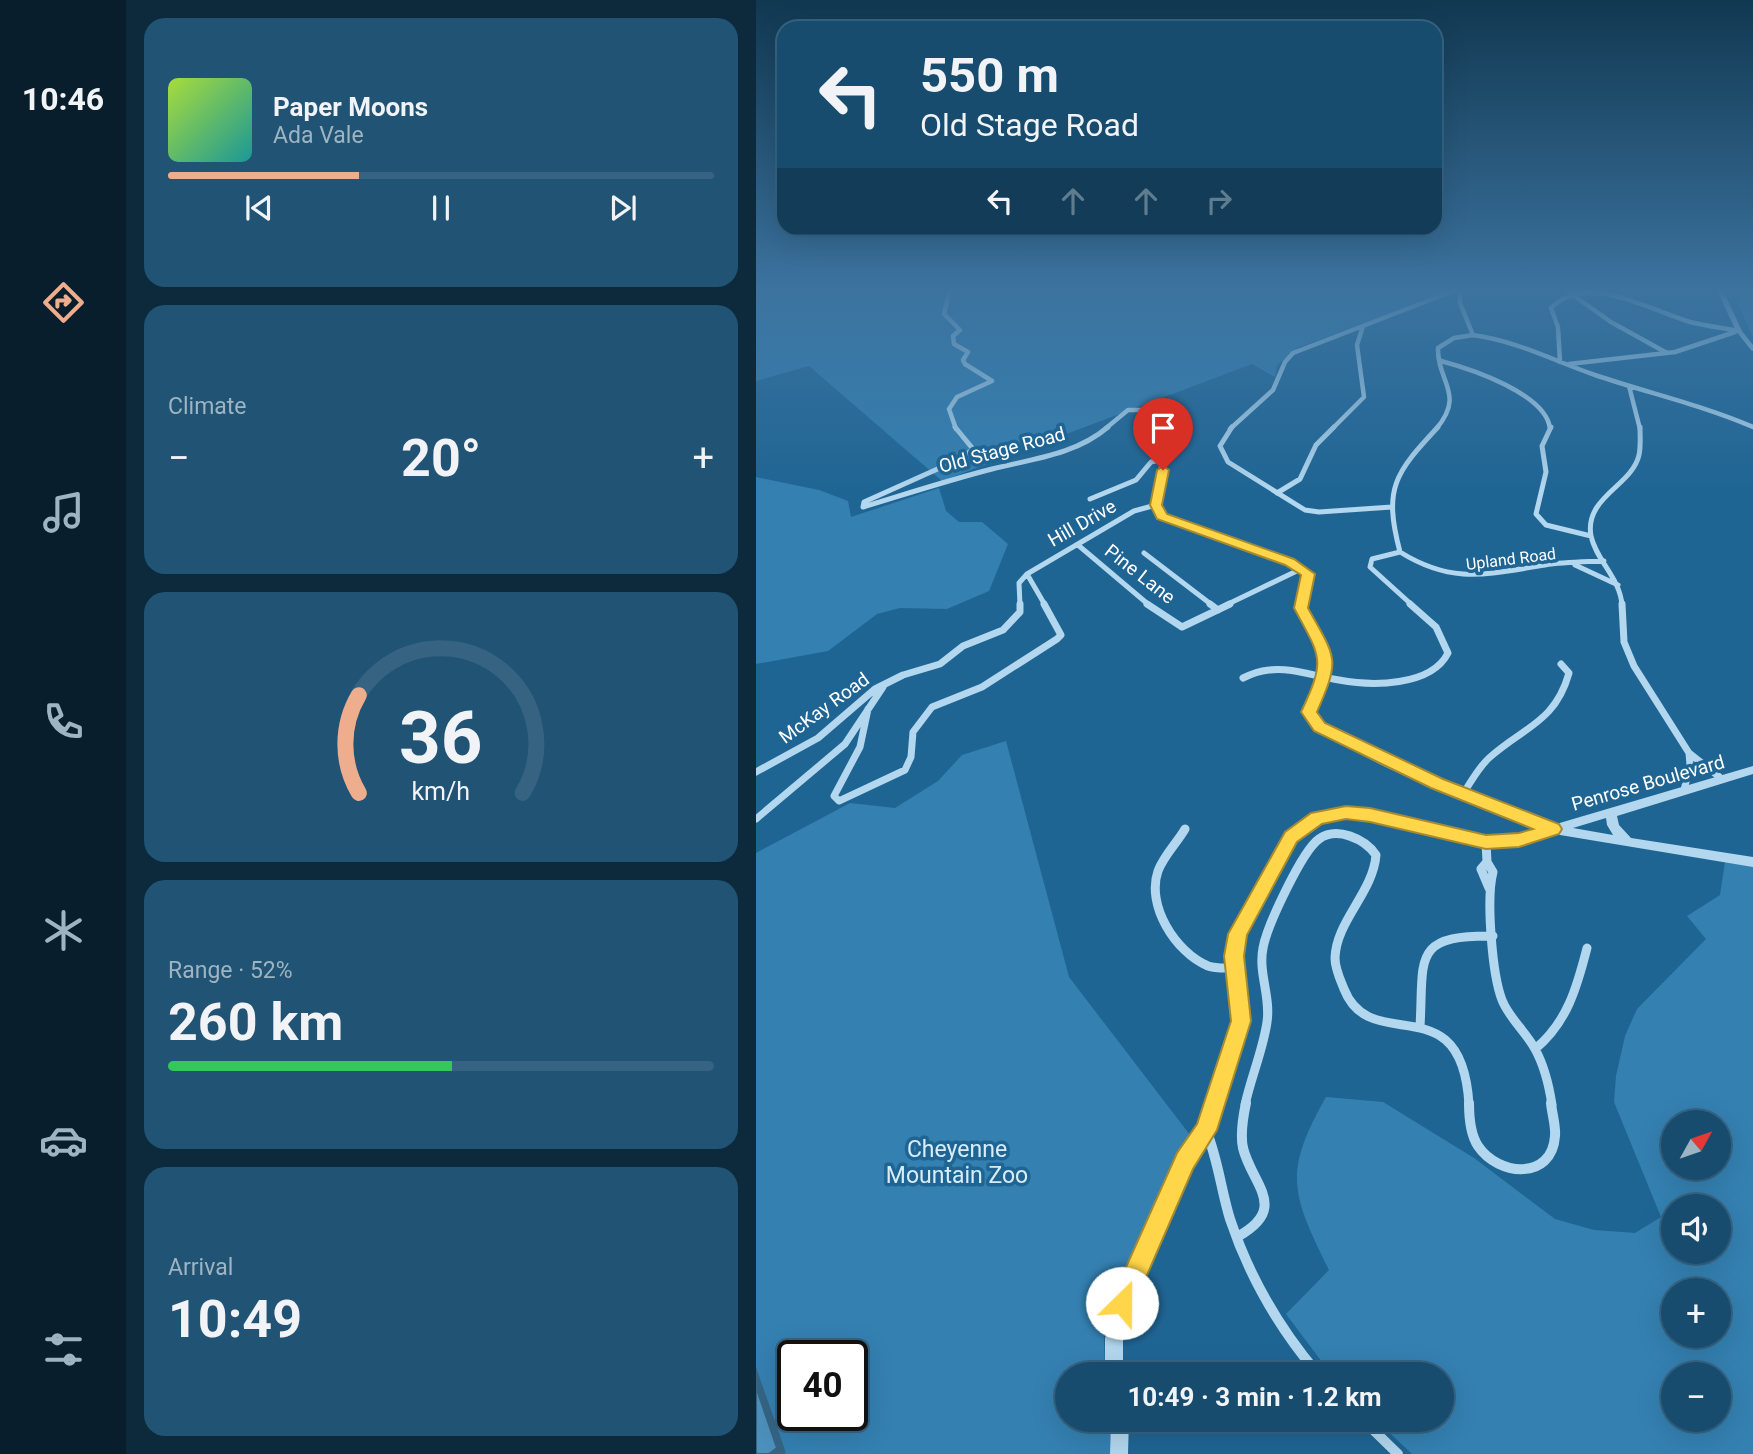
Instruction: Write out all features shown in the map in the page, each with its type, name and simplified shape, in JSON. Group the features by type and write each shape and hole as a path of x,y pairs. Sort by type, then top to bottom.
{"street":[{"name":"Old Stage Road","path":"966,356 963,360 965,365 992,381 989,386 958,396 948,410 953,425 973,449 967,455 862,505 872,506 932,485 1052,456 1090,440 1128,410 1136,408 1148,411 1162,433 1166,446 1156,505"},
{"path":"1289,356 1279,367 1275,388 1238,421 1222,442 1220,450 1228,461 1311,512 1391,507"},
{"path":"1278,493 1300,479 1321,438 1364,397 1359,356"},
{"path":"1243,678 1258,672 1281,670 1352,682 1410,678 1431,673 1447,658 1447,646 1436,627 1370,567 1372,559 1400,552 1391,507 1402,464 1441,425 1449,406 1451,388 1438,356"},
{"path":"1544,356 1629,386 1705,407 1753,427"},
{"path":"1560,356 1560,362"},
{"path":"1566,364 1641,356"},
{"path":"1441,360 1518,393 1546,413 1551,427 1542,446 1546,472 1536,514 1546,525 1591,536"},
{"path":"1629,386 1640,421 1639,455 1634,465 1596,506 1591,536 1618,584 1622,600 1624,642 1628,654 1689,753 1721,779"},
{"path":"1090,499 1136,480 1151,462 1164,459"},
{"path":"1156,505 1162,516 1177,524 1303,568 1308,578 1301,608 1323,646 1325,676 1309,712 1320,727 1463,794 1553,829 1753,862"},
{"name":"Hill Drive","path":"1027,575 1134,511 1156,505"},
{"name":"Pine Lane","path":"1078,545 1149,605 1182,627 1218,610"},
{"name":"Upland Road","path":"1400,552 1432,571 1458,578 1489,576 1550,564 1604,561"},
{"path":"1144,553 1218,610 1303,568"},
{"path":"1575,564 1618,584"},
{"path":"868,709 860,747 834,796 835,799 851,799 861,789 905,770 911,757 913,733 932,707 982,687 1058,639 1061,635 1058,627 1027,575"},
{"name":"McKay Road","path":"756,772 818,738 885,684 933,668 963,646 1009,625 1020,612 1019,583 1027,575"},
{"path":"1463,794 1488,760 1529,732 1555,706 1569,673 1561,664"},
{"path":"756,819 845,744 885,684"},
{"path":"1684,790 1690,765 1689,753"},
{"name":"Penrose Boulevard","path":"1114,1362 1114,1338 1122,1303 1185,1161 1206,1130 1241,1021 1234,946 1242,923 1284,847 1307,823 1327,815 1357,814 1486,842 1519,840 1753,770"},
{"path":"1612,811 1611,820 1615,830 1627,841"},
{"path":"1185,829 1158,869 1156,885 1160,909 1174,936 1195,958 1214,968 1235,968"},
{"path":"1237,1237 1254,1227 1264,1206 1261,1181 1246,1160 1242,1138 1252,1077 1269,1011 1262,960 1264,941 1309,851 1320,838 1336,834 1360,840 1376,855 1374,871 1335,953 1336,970 1349,998 1369,1020 1420,1027 1447,1040 1465,1068 1469,1133 1492,1160 1516,1170 1539,1167 1548,1159 1555,1137 1549,1082 1535,1049 1509,1013 1499,993 1489,888 1481,869 1487,862 1486,842"},
{"path":"1420,1027 1422,962 1430,946 1453,935 1493,936"},
{"path":"1535,1049 1549,1039 1561,1022 1587,948"},
{"path":"1206,1130 1215,1150 1229,1218 1237,1237 1272,1307 1310,1362"},
{"path":"1119,1454 1120,1432"},
{"path":"1375,1432 1398,1454"}],"green space":[{"path":"756,356 1288,356 1277,365 1275,377 1252,364 942,481 809,366 756,381"},
{"path":"756,477 819,490 848,501 851,517 939,488 946,511 959,522 982,522 1008,544 989,591 947,609 900,608 877,614 828,651 756,664"},
{"name":"Cheyenne Mountain Zoo","path":"1006,741 1069,977 1190,1135 1109,1315 1104,1336 1105,1362 1055,1362 1055,1432 1111,1432 1110,1454 756,1454 756,853 850,803 895,808 938,781 962,755"},
{"path":"1725,862 1753,866 1753,1454 1412,1454 1389,1432 1454,1432 1454,1362 1322,1362 1286,1314 1329,1270 1306,1221 1297,1183 1303,1145 1312,1123 1326,1097 1383,1102 1474,1158 1555,1219 1594,1230 1635,1233 1661,1217 1614,1102 1616,1076 1625,1036 1637,1009 1706,939 1687,916 1720,895"}],"building":[{"path":"756,1387 777,1448 769,1454 756,1454"}],"route":[{"path":"1122,1303 1185,1161 1206,1130 1241,1021 1234,956 1237,934 1291,837 1317,818 1346,813 1370,815 1486,842 1532,838 1553,829 1401,768 1314,722 1309,712 1325,676 1326,653 1319,636 1301,608 1308,574 1290,562 1177,524 1162,516 1156,505 1163,470"}]}
